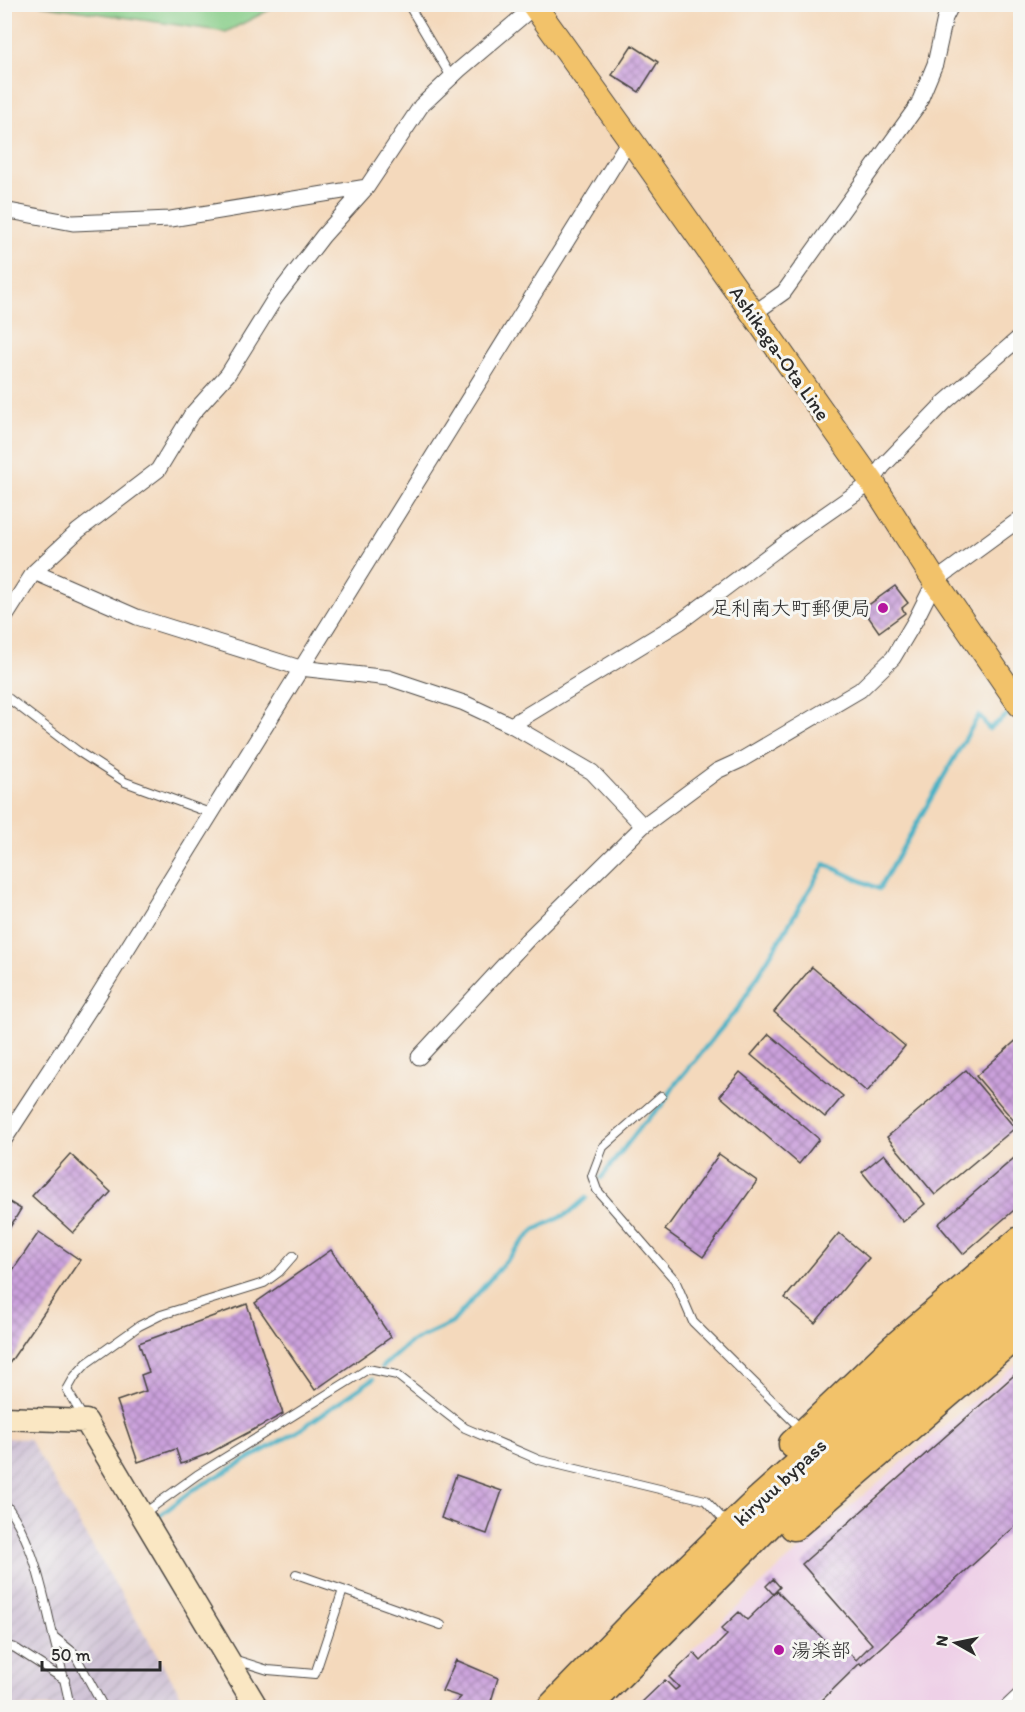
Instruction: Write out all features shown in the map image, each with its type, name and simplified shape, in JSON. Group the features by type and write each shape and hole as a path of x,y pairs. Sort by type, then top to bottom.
{"highway":[{"path":"602,1656 648,1589 720,1516 893,1350 1020,1241"},
{"name":"kiryuu bypass","path":"551,1707 757,1502 1020,1268"},
{"name":"kiryuu bypass","path":"590,1704 773,1520 1020,1299"},
{"path":"590,1704 669,1640 760,1555 1020,1331"}],"main road":[{"name":"Ashikaga-Ota Line","path":"535,6 872,482 935,581 1020,705"}],"street":[{"path":"753,314 784,292 918,105 935,64 945,18 952,4"},
{"path":"4,619 34,572 78,531 158,470 192,414 228,374 274,300 323,236 368,187 422,106 451,77 535,6"},
{"path":"4,1140 96,999 630,139"},
{"path":"4,210 73,223 171,219 368,187"},
{"path":"511,725 680,622 800,532 872,482 883,466 945,402 1020,337"},
{"path":"419,1057 529,938 643,826 717,771 741,760 860,690 892,658 915,621 935,581 1020,519"},
{"path":"34,572 137,617 300,668 389,678 464,703 511,725 592,772 643,826"},
{"path":"4,1418 86,1421 257,1707"}],"lane":[{"path":"408,4 451,77"},
{"path":"4,695 79,752 125,782 210,813"},
{"path":"661,1096 603,1147 592,1176 597,1190 675,1280 693,1322 805,1433"},
{"path":"86,1421 67,1390 75,1376 87,1364 140,1326 161,1315 264,1283 279,1272 293,1256"},
{"path":"142,1515 197,1475 368,1369 397,1375 465,1428 539,1460 705,1500 720,1516"},
{"path":"4,1502 16,1517 26,1538 40,1578 70,1707"},
{"path":"296,1574 441,1625"},
{"path":"226,1657 268,1670 315,1674 343,1590"},
{"path":"53,1636 74,1653 104,1707"},
{"path":"4,1645 15,1648 65,1680"},
{"path":"1002,1707 1020,1691"}],"shaded area":[{"path":"1020,1361 1020,1707 631,1708 782,1565"},
{"path":"4,1438 29,1439 188,1707 5,1707"}],"green space":[{"path":"40,5 279,5 226,32"}],"building":[{"path":"632,45 658,62 639,92 612,75"},
{"name":"足利南大町郵便局","path":"895,586 908,603 902,608 905,613 879,632 863,609"},
{"path":"812,967 905,1046 867,1092 774,1012"},
{"path":"769,1034 843,1096 825,1117 751,1055"},
{"path":"1020,1037 1020,1128 976,1076"},
{"path":"966,1070 1015,1128 935,1195 887,1137"},
{"path":"740,1072 819,1139 799,1164 720,1096"},
{"path":"1020,1153 1020,1205 963,1254 938,1224"},
{"path":"70,1154 111,1192 73,1233 32,1196"},
{"path":"719,1154 757,1181 703,1257 665,1230"},
{"path":"884,1154 925,1204 903,1222 862,1172"},
{"path":"4,1199 21,1209 4,1237"},
{"path":"39,1232 80,1260 4,1371 4,1283"},
{"path":"839,1233 869,1258 815,1323 785,1298"},
{"path":"331,1250 391,1337 315,1390 255,1303"},
{"path":"247,1304 283,1414 210,1453 181,1464 176,1449 138,1462 117,1401 146,1391 141,1375 149,1372 139,1343"},
{"path":"1020,1370 1020,1522 861,1665 860,1663 814,1708 647,1708 642,1702 665,1680 675,1690 679,1687 669,1677 694,1653 701,1661 727,1635 721,1629 739,1612 747,1620 777,1591 830,1646 837,1640 856,1660 872,1644 802,1564"},
{"path":"456,1475 502,1491 487,1534 441,1518"},
{"path":"773,1579 780,1587 773,1594 766,1586"},
{"path":"456,1660 498,1678 489,1708 450,1708 461,1697 442,1691"}],"waterway":[{"path":"601,1178 739,1007 825,864 879,889 979,715 989,729 1007,715"},
{"path":"382,1367 409,1343 452,1323 525,1239 536,1229 569,1213 586,1198"},
{"path":"159,1516 193,1490 298,1431 373,1379"}],"place":[{"name":"足利南大町郵便局","path":"883,608"},
{"name":"湯楽部","path":"779,1650"}]}
